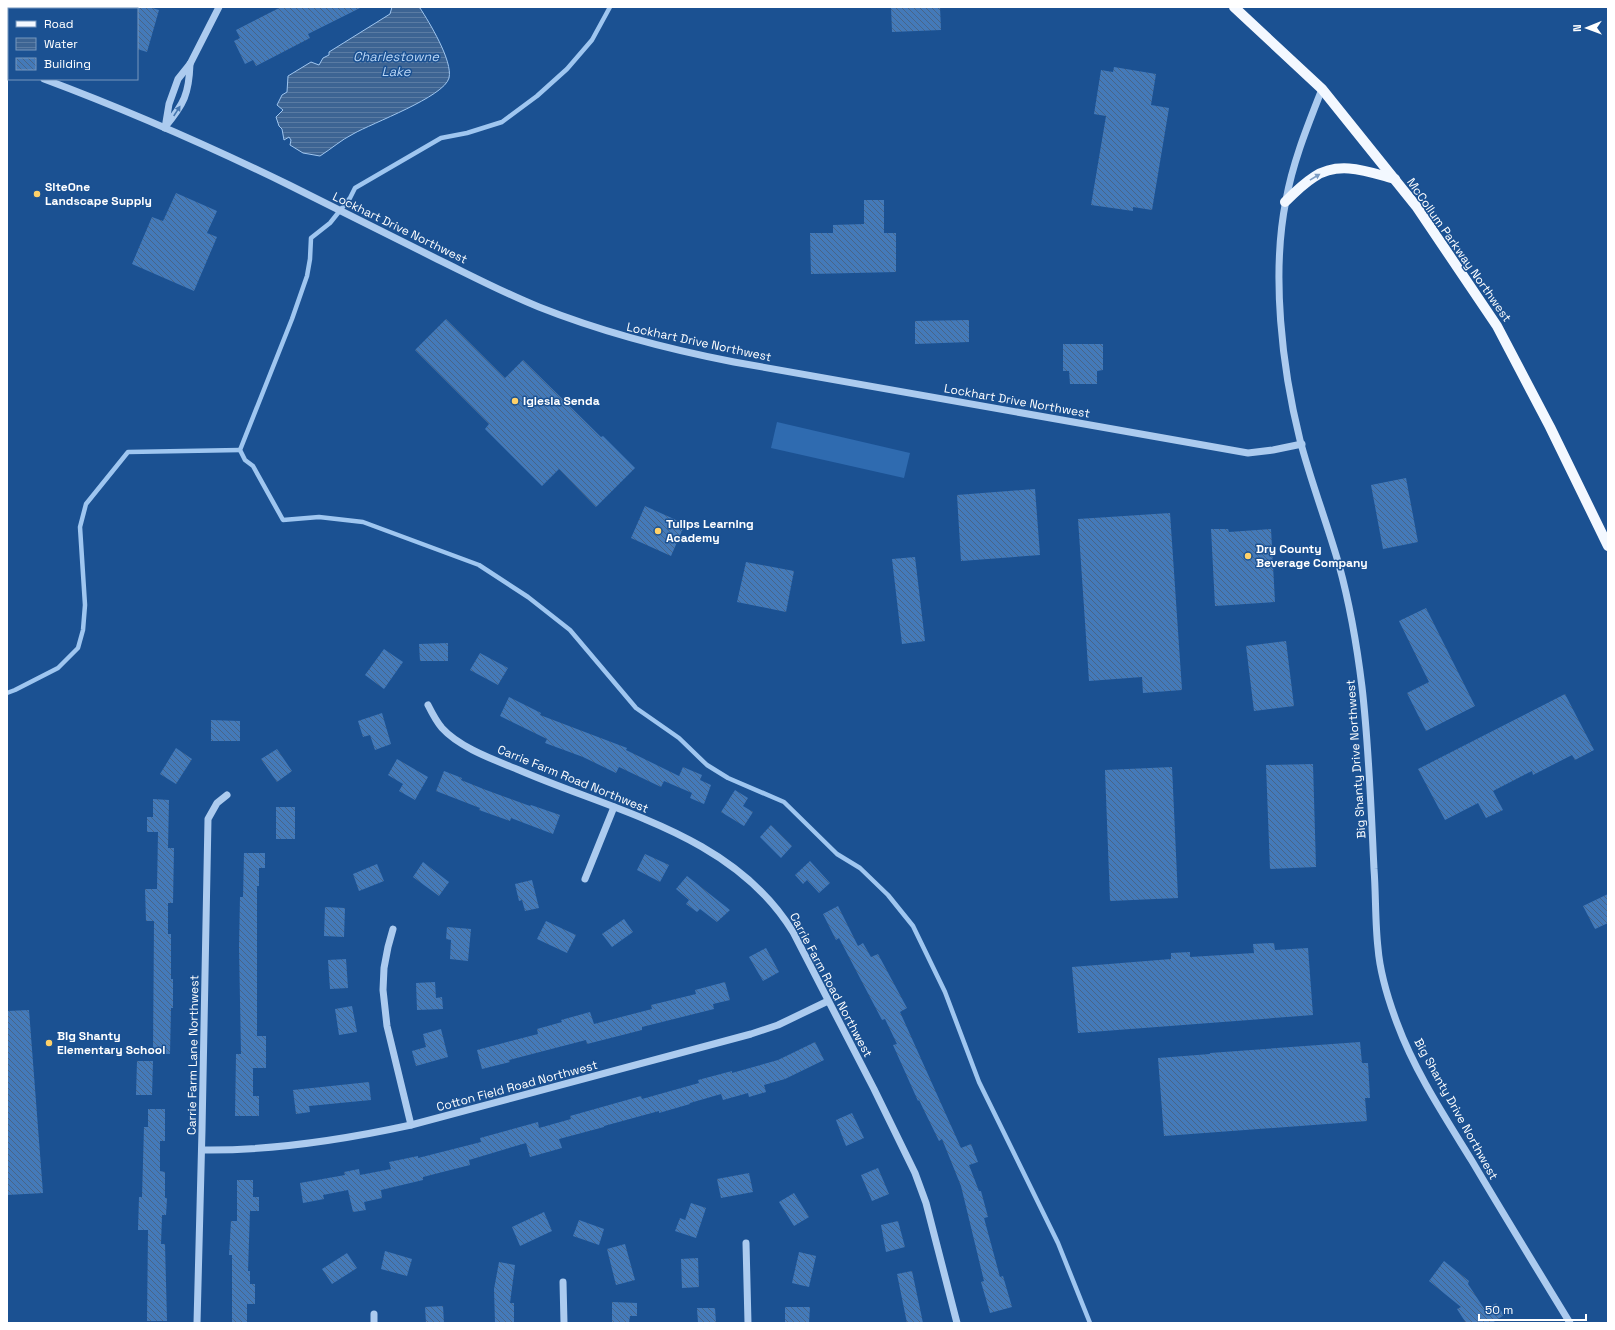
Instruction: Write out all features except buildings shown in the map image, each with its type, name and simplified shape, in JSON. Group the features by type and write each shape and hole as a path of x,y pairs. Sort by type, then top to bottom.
{"main road":[{"name":"McCollum Parkway Northwest","path":"1234,7 1322,89 1416,206 1497,326 1550,427 1608,546"},
{"path":"1285,202 1314,176 1326,171 1350,168 1395,180"}],"street":[{"path":"165,128 169,104 178,79 190,64 219,7"},
{"path":"165,128 179,110 187,92 190,84 190,64"},
{"name":"Lockhart Drive Northwest","path":"47,80 165,128 286,184 495,288 537,306 607,331 659,346 712,358 1248,453 1302,444"},
{"name":"Big Shanty Drive Northwest","path":"1322,89 1293,168 1285,202 1280,263 1282,327 1291,395 1302,444 1338,561 1355,636 1368,747 1378,948 1384,985 1397,1024 1419,1070 1459,1140 1570,1323"},
{"name":"Carrie Farm Road Northwest","path":"428,705 443,728 463,744 537,778 614,807 701,846 735,867 771,902 788,924 874,1089 909,1160 921,1188 956,1323"},
{"name":"Carrie Farm Lane Northwest","path":"197,1323 202,1150 208,819 218,803 227,795"},
{"path":"585,879 614,807"},
{"path":"393,929 384,968 383,990 387,1026 411,1125"},
{"name":"Cotton Field Road Northwest","path":"202,1150 270,1147 318,1142 411,1125 751,1034 778,1025 828,1001"},
{"path":"746,1242 748,1323"},
{"path":"563,1282 564,1323"},
{"path":"374,1314 374,1323"}],"shaded area":[{"path":"777,422 910,453 904,478 771,448"}],"water":[{"name":"Charlestowne Lake","path":"392,7 420,8 444,52 449,71 449,78 444,85 435,93 421,101 349,136 320,156 303,153 290,145 291,140 289,137 284,140 282,129 279,126 276,117 283,110 277,105 282,95 287,92 288,76 311,62 319,65 323,58 329,55 329,52 390,14"}],"waterway":[{"path":"610,7 592,40 567,69 537,96 502,122 467,133 441,138 355,188 350,198 330,223 311,238 310,259 307,276 292,319 240,450 245,460 253,466 283,520 319,517 363,522 479,565 528,597 570,630 636,708 679,738 707,765 728,778 784,802 837,854 860,868 888,895 913,926 945,992 979,1082 1058,1243 1090,1323"},
{"path":"7,693 58,668 78,648 83,630 85,605 80,527 86,504 128,452 240,450"}],"place":[{"name":"SiteOne Landscape Supply","path":"37,194"},
{"name":"Iglesia Senda","path":"515,401"},
{"name":"Tulips Learning Academy","path":"658,531"},
{"name":"Dry County Beverage Company","path":"1248,556"},
{"name":"Big Shanty Elementary School","path":"49,1043"}]}
